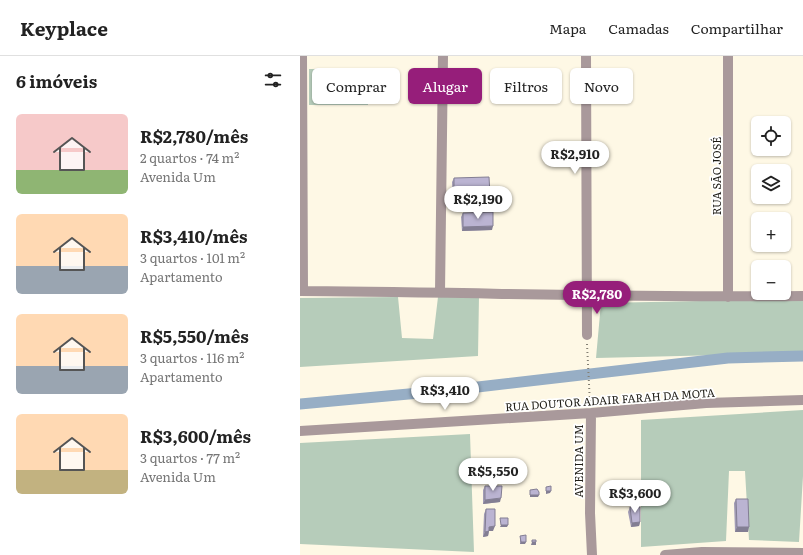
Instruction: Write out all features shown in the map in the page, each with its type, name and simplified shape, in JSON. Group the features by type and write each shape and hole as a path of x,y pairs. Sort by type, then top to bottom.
{"street":[{"path":"302,56 302,291 440,292 631,297 803,296"},
{"path":"440,292 443,56"},
{"path":"586,56 587,335"},
{"name":"RUA SÃO JOSÉ","path":"728,56 728,297"},
{"name":"RUA DOUTOR ADAIR FARAH DA MOTA","path":"300,430 591,413 706,403 803,400"},
{"name":"AVENIDA UM","path":"591,413 590,513 592,555"},
{"path":"665,555 702,552 803,553"}],"path":[{"name":"AVENIDA UM","path":"587,335 591,413"}],"green space":[{"path":"309,69 312,69 312,104 368,104 368,105 309,105"},
{"path":"479,296 478,356 300,367 300,298 398,297 402,338 433,339 438,297"},
{"path":"803,299 803,353 596,358 601,303"},
{"path":"803,410 803,476 799,542 749,540 745,471 729,471 726,541 641,547 641,420"},
{"path":"470,434 474,552 300,544 300,443"}],"building":[{"path":"489,177 490,194 454,195 454,178"},
{"path":"493,212 493,226 463,227 463,213"},
{"path":"485,486 502,486 501,498 485,500"},
{"path":"551,486 551,491 546,491 546,487"},
{"path":"537,489 539,495 530,495 530,490"},
{"path":"736,499 748,499 749,527 737,527"},
{"path":"630,507 640,507 640,522 632,523"},
{"path":"486,509 495,509 495,526 489,527 489,531 485,532"},
{"path":"500,518 508,518 508,525 501,525"},
{"path":"526,535 526,542 521,542 520,536"}],"waterway":[{"path":"300,404 452,390 728,358 803,356"}]}
